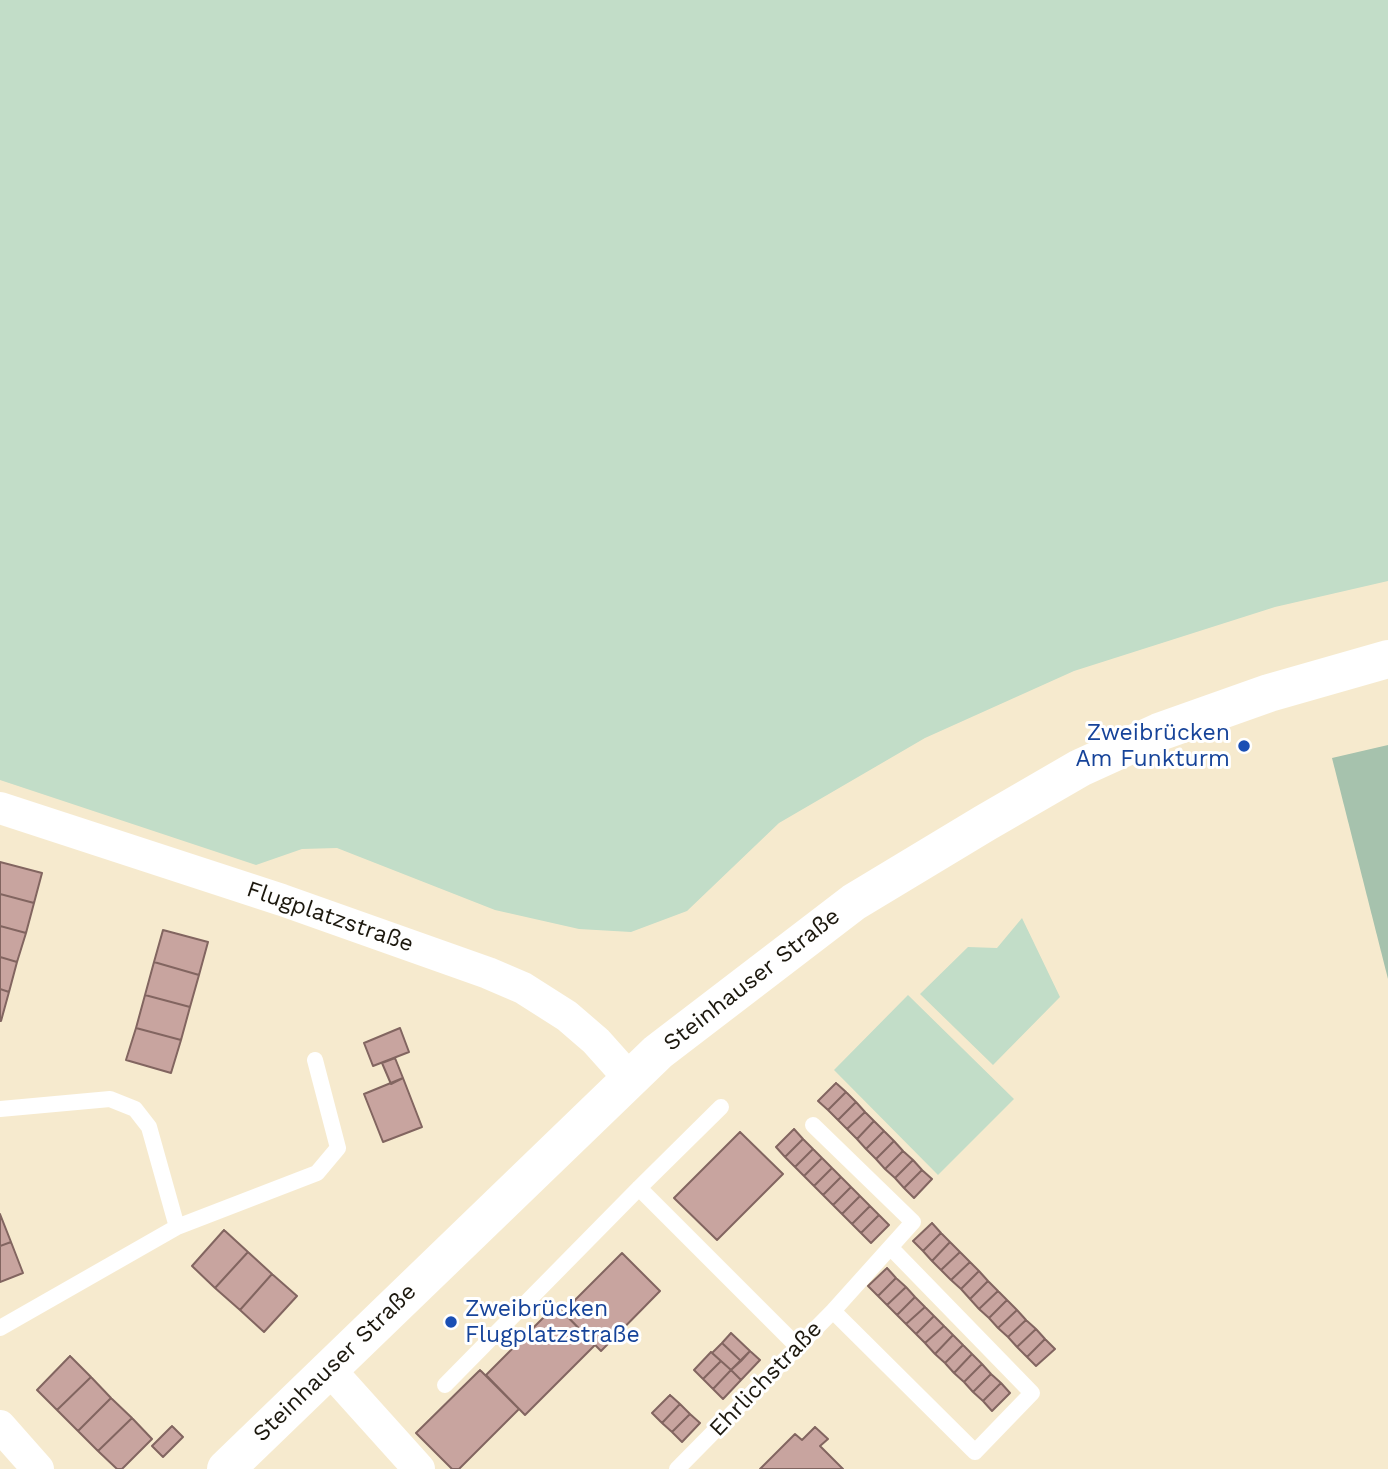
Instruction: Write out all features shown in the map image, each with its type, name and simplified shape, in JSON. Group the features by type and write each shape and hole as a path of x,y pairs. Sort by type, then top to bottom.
{"main road":[{"name":"Steinhauser Straße","path":"226,1469 658,1052 854,902 1080,768 1172,728 1269,694 1388,659"}],"street":[{"name":"Flugplatzstraße","path":"0,808 282,900 523,988 567,1016 586,1032 630,1079"},
{"path":"329,1369 419,1469"},
{"path":"0,1426 38,1469"}],"lane":[{"path":"0,1328 177,1227 317,1173 338,1147 316,1060"},
{"path":"0,1109 110,1098 135,1110 149,1127 177,1227"},
{"path":"445,1385 721,1107"},
{"path":"813,1125 913,1222 832,1311"},
{"path":"639,1188 798,1347"},
{"name":"Ehrlichstraße","path":"677,1469 832,1311 975,1451 1032,1393 891,1248"}],"green space":[{"path":"0,0 1388,0 1388,581 1275,607 1074,671 925,738 779,823 687,911 631,932 579,929 495,910 337,848 302,849 256,865 0,780"},
{"path":"1388,745 1388,979 1332,758"},
{"path":"1022,918 1060,997 993,1065 920,994 968,947 997,948"},
{"path":"908,995 1014,1099 938,1175 834,1070"}],"building":[{"path":"0,862 42,873 34,903 0,894"},
{"path":"0,894 34,903 26,933 0,926"},
{"path":"0,926 26,933 17,962 0,957"},
{"path":"163,930 208,942 199,975 154,962"},
{"path":"0,957 17,962 9,992 0,989"},
{"path":"154,962 199,975 190,1007 145,995"},
{"path":"0,989 9,992 1,1021 0,1021"},
{"path":"145,995 190,1007 181,1040 136,1028"},
{"path":"136,1028 181,1040 171,1073 126,1060"},
{"path":"400,1028 409,1052 373,1066 364,1043"},
{"path":"395,1058 403,1078 391,1084 382,1063"},
{"path":"403,1078 422,1127 383,1142 364,1094"},
{"path":"836,1083 846,1092 828,1110 818,1101"},
{"path":"846,1092 856,1102 838,1120 828,1110"},
{"path":"856,1102 865,1112 847,1129 838,1120"},
{"path":"865,1112 874,1121 857,1139 847,1129"},
{"path":"874,1121 884,1131 866,1149 857,1139"},
{"path":"794,1129 803,1139 785,1157 776,1147"},
{"path":"884,1131 894,1141 876,1159 866,1149"},
{"path":"740,1132 783,1174 717,1240 674,1198"},
{"path":"803,1139 813,1149 795,1167 785,1157"},
{"path":"894,1141 903,1151 885,1169 876,1159"},
{"path":"813,1149 822,1158 804,1176 795,1167"},
{"path":"903,1151 913,1160 895,1178 885,1169"},
{"path":"822,1158 832,1168 814,1186 804,1176"},
{"path":"913,1160 922,1170 904,1188 895,1178"},
{"path":"832,1168 841,1177 823,1195 814,1186"},
{"path":"922,1170 932,1179 914,1198 904,1188"},
{"path":"841,1177 851,1187 833,1205 823,1195"},
{"path":"851,1187 860,1196 842,1214 833,1205"},
{"path":"860,1196 870,1206 852,1224 842,1214"},
{"path":"870,1206 879,1215 861,1233 852,1224"},
{"path":"0,1214 11,1242 0,1246"},
{"path":"879,1215 889,1225 871,1243 861,1233"},
{"path":"932,1223 941,1233 923,1251 913,1241"},
{"path":"224,1230 248,1252 215,1288 192,1266"},
{"path":"941,1233 950,1242 932,1261 923,1251"},
{"path":"11,1242 23,1273 0,1282 0,1246"},
{"path":"950,1242 960,1252 941,1270 932,1261"},
{"path":"248,1252 272,1274 240,1310 215,1288"},
{"path":"960,1252 970,1262 951,1280 941,1270"},
{"path":"622,1253 660,1291 601,1351 563,1312"},
{"path":"970,1262 979,1271 961,1289 951,1280"},
{"path":"887,1268 896,1278 878,1296 868,1286"},
{"path":"979,1271 988,1281 970,1299 961,1289"},
{"path":"272,1274 297,1296 264,1332 240,1310"},
{"path":"896,1278 906,1287 887,1305 878,1296"},
{"path":"988,1281 998,1291 979,1309 970,1299"},
{"path":"906,1287 915,1297 897,1315 887,1305"},
{"path":"998,1291 1007,1300 989,1318 979,1309"},
{"path":"915,1297 925,1307 906,1324 897,1315"},
{"path":"1007,1300 1017,1310 998,1328 989,1318"},
{"path":"556,1305 595,1345 525,1415 486,1375"},
{"path":"925,1307 934,1316 916,1334 906,1324"},
{"path":"1017,1310 1026,1320 1008,1337 998,1328"},
{"path":"934,1316 944,1326 925,1343 916,1334"},
{"path":"1026,1320 1036,1329 1017,1347 1008,1337"},
{"path":"944,1326 953,1335 935,1354 925,1343"},
{"path":"1036,1329 1045,1339 1027,1357 1017,1347"},
{"path":"731,1333 750,1351 741,1361 722,1343"},
{"path":"953,1335 963,1345 945,1363 935,1354"},
{"path":"1045,1339 1055,1349 1036,1366 1027,1357"},
{"path":"722,1343 741,1361 731,1370 712,1353"},
{"path":"963,1345 972,1354 954,1373 945,1363"},
{"path":"750,1351 760,1360 741,1380 731,1370"},
{"path":"711,1352 721,1361 703,1379 694,1370"},
{"path":"972,1354 982,1364 964,1382 954,1373"},
{"path":"70,1356 91,1377 57,1410 37,1390"},
{"path":"721,1361 731,1370 713,1389 703,1379"},
{"path":"982,1364 991,1374 973,1392 964,1382"},
{"path":"480,1370 519,1409 459,1469 452,1469 416,1433"},
{"path":"731,1370 741,1380 723,1399 713,1389"},
{"path":"991,1374 1001,1383 983,1401 973,1392"},
{"path":"91,1377 111,1398 78,1431 57,1410"},
{"path":"1001,1383 1010,1393 992,1411 983,1401"},
{"path":"670,1395 680,1404 662,1423 652,1413"},
{"path":"111,1398 132,1418 98,1451 78,1431"},
{"path":"680,1404 690,1414 672,1432 662,1423"},
{"path":"690,1414 700,1423 682,1442 672,1432"},
{"path":"132,1418 152,1439 122,1469 117,1469 98,1451"},
{"path":"172,1426 183,1437 163,1457 152,1446"},
{"path":"815,1427 828,1439 820,1446 843,1469 760,1469 795,1434 802,1440"}],"place":[{"name":"Zweibrücken Am Funkturm","path":"1244,746"},
{"name":"Zweibrücken Flugplatzstraße","path":"451,1322"}]}
